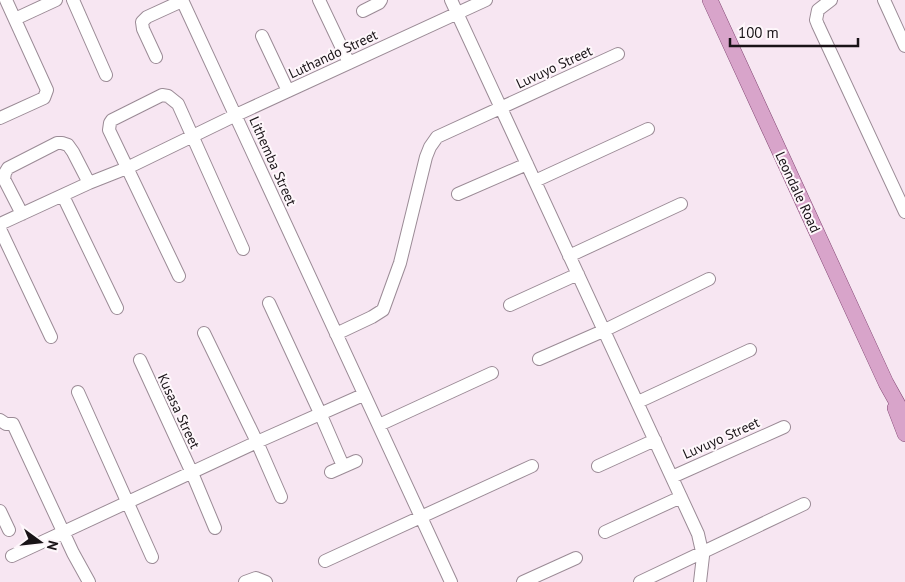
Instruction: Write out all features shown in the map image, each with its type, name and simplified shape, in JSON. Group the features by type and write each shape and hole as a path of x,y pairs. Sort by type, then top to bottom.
{"main road":[{"name":"Leondale Road","path":"710,0 886,383 905,434"},
{"name":"Leondale Road","path":"886,383 905,417"}],"street":[{"path":"0,118 44,98 47,90 6,0"},
{"path":"15,19 56,0"},
{"path":"73,0 106,75"},
{"name":"Lithemba Street","path":"156,57 143,30 142,22 147,17 182,0 450,582"},
{"path":"319,0 349,63"},
{"path":"363,11 379,3 381,0"},
{"name":"Luvuyo Street","path":"451,0 698,534 702,554 700,582"},
{"name":"Luthando Street","path":"0,224 127,168 236,115 486,0"},
{"path":"831,0 818,10 816,20 905,212"},
{"path":"884,0 905,46"},
{"path":"262,36 288,91"},
{"name":"Luvuyo Street","path":"336,334 383,310 400,264 426,157 430,147 437,138 618,54"},
{"path":"179,276 112,140 109,130 110,123 122,115 162,96 168,96 178,104 243,249"},
{"path":"535,182 648,129"},
{"path":"22,214 4,179 5,173 8,168 57,143 68,145 90,183"},
{"path":"458,194 527,164"},
{"path":"63,196 117,308"},
{"path":"569,256 681,204"},
{"path":"0,229 51,337"},
{"path":"510,305 578,274"},
{"path":"538,359 603,331 709,279"},
{"path":"269,303 343,466"},
{"path":"204,333 257,442 281,497"},
{"path":"638,402 750,350"},
{"name":"Kusasa Street","path":"140,360 215,528"},
{"path":"379,425 492,373"},
{"path":"78,392 152,557"},
{"path":"12,556 320,413 363,395"},
{"path":"0,420 6,424 13,424 89,582"},
{"name":"Luvuyo Street","path":"672,477 784,427"},
{"path":"598,466 655,440"},
{"path":"331,472 356,461"},
{"path":"325,561 532,466"},
{"path":"605,532 681,497"},
{"path":"640,582 804,504"},
{"path":"0,511 10,530"},
{"path":"523,582 576,558"},
{"path":"245,582 256,578 266,582"}]}
